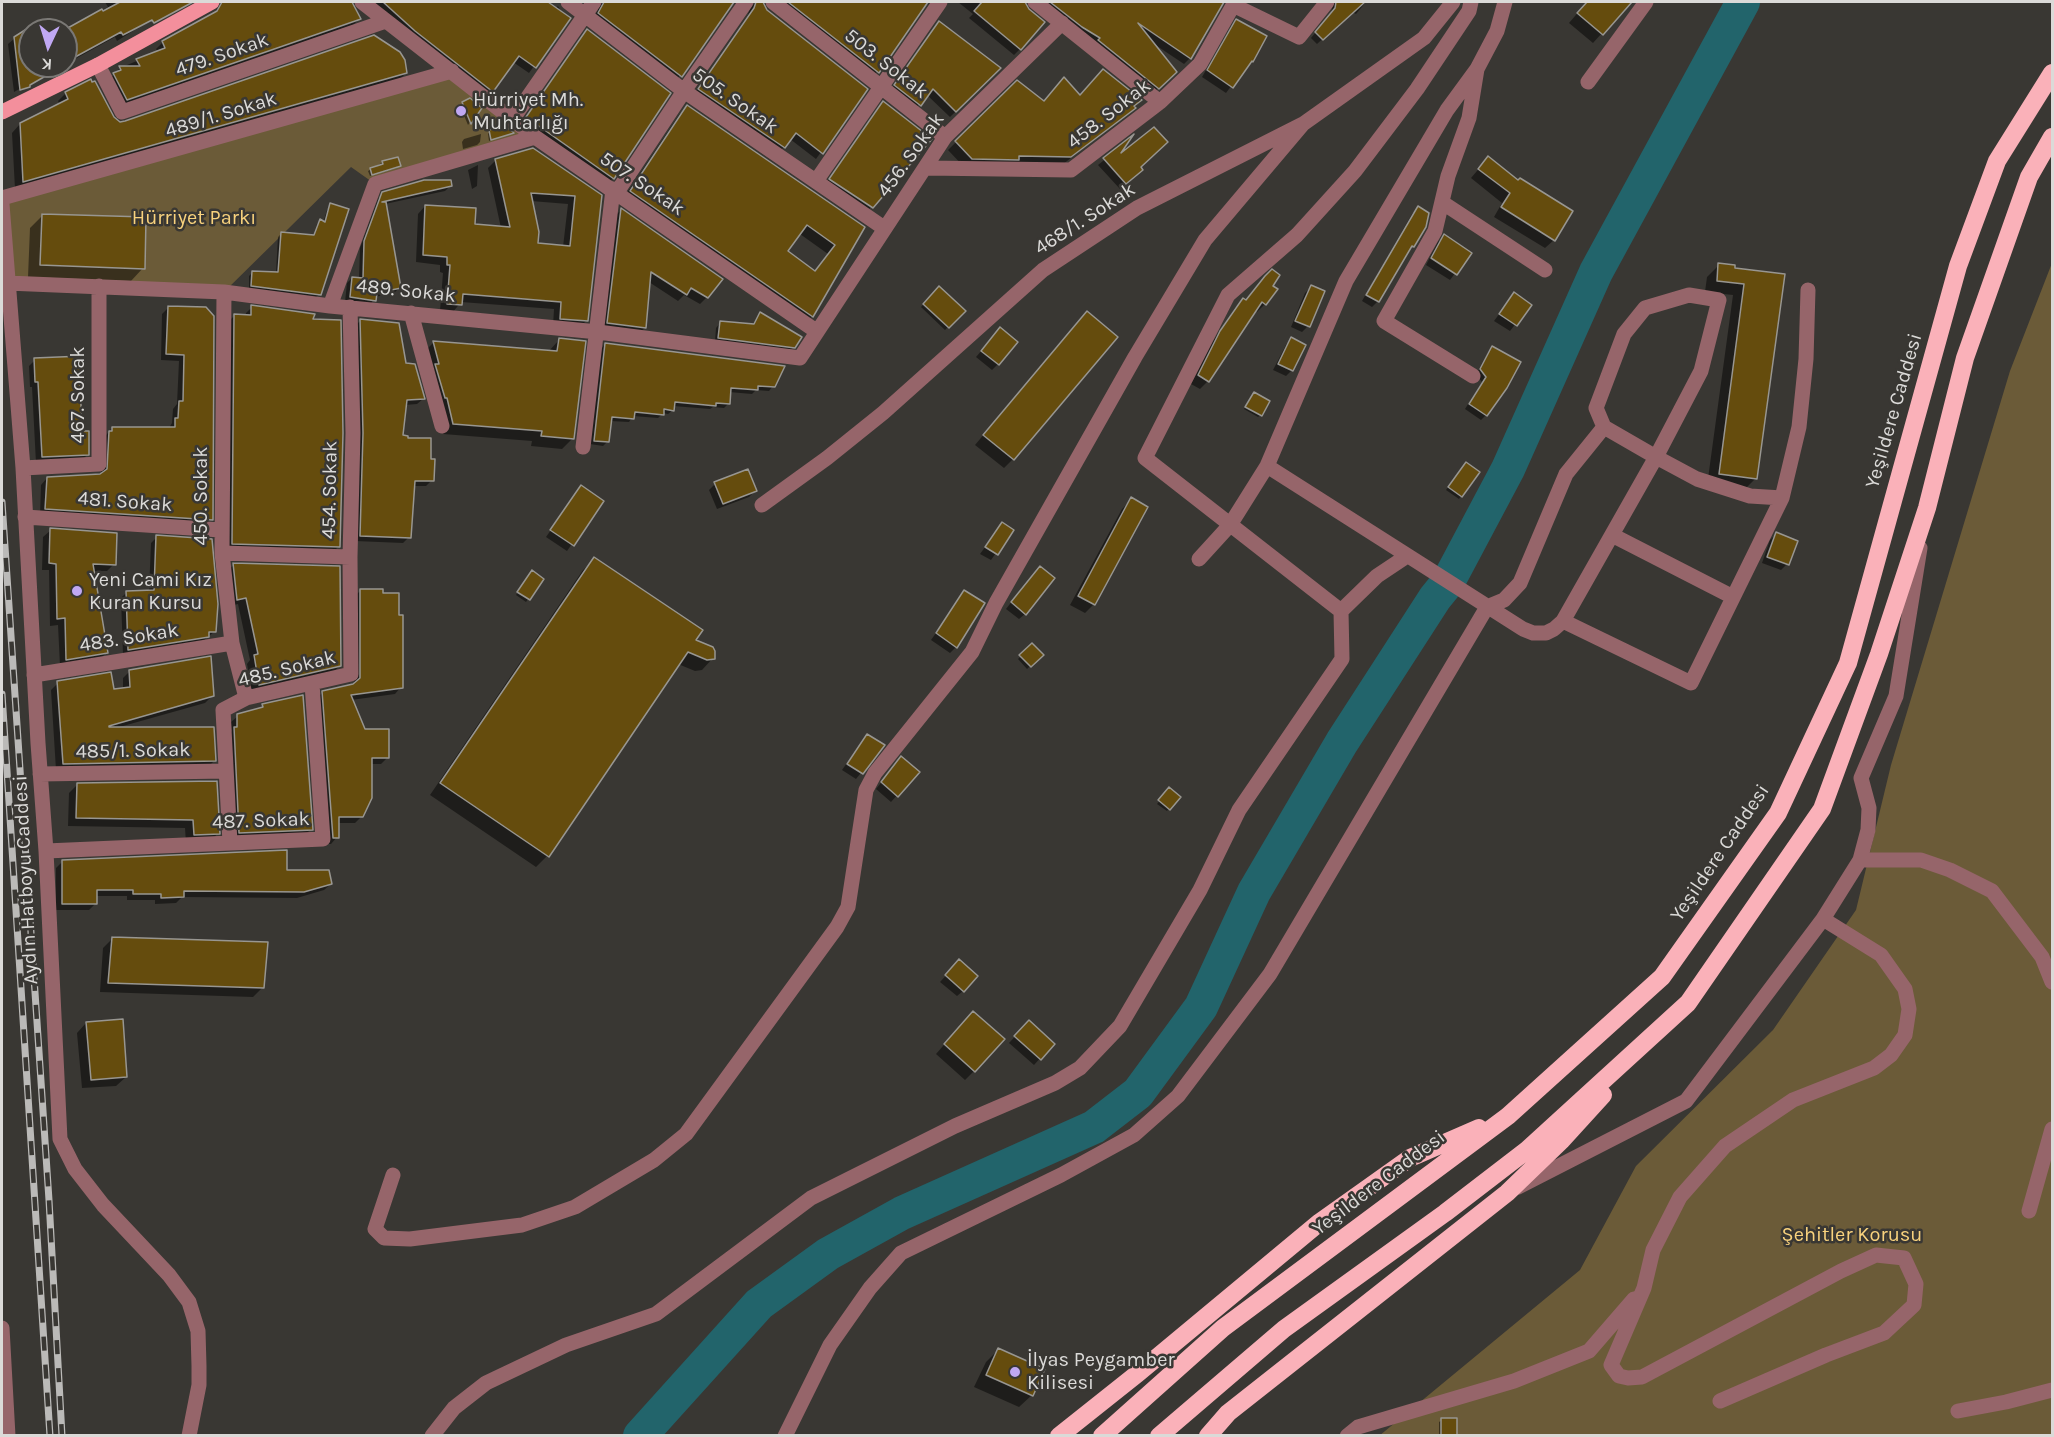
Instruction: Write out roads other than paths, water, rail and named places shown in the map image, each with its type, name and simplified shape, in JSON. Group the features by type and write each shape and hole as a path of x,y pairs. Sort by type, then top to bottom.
{"highway":[{"name":"Yeşildere Caddesi","path":"1102,1436 1223,1328 1508,1116 1662,977 1778,813 1848,663 1958,266 1997,161 2052,73"},
{"path":"1208,1436 1228,1413 1507,1193 1562,1140 1688,1004 1822,810 1879,654 1927,508 1965,358 2029,177 2052,137"},
{"path":"1159,1436 1284,1329 1445,1213 1527,1150 1688,1004"},
{"path":"1059,1436 1338,1209 1410,1158 1508,1116"}],"main road":[{"path":"2,112 98,64 212,2"}],"street":[{"name":"507. Sokak","path":"362,2 535,137 816,331"},
{"name":"505. Sokak","path":"568,2 684,91 884,228"},
{"path":"512,120 594,2"},
{"path":"583,447 615,191 746,2"},
{"name":"503. Sokak","path":"773,2 945,137"},
{"path":"816,181 940,2"},
{"path":"1035,2 1160,102"},
{"path":"1234,3 1299,37 1327,2"},
{"name":"468/1. Sokak","path":"762,505 827,459 883,413 1044,270 1137,208 1303,124 1424,38 1453,2"},
{"path":"1341,611 1145,458 1228,296 1297,235 1355,171 1417,89 1469,11 1471,2"},
{"path":"1199,559 1230,525 1267,466 1346,281 1447,111 1477,69 1497,31 1505,2"},
{"path":"1587,81 1646,2"},
{"name":"458. Sokak","path":"927,168 1071,170 1160,102 1200,64 1234,3"},
{"name":"479. Sokak","path":"98,64 122,112 386,21"},
{"name":"456. Sokak","path":"800,358 884,228 927,168 945,137 1062,23"},
{"path":"1473,376 1384,321 1435,231 1448,176 1469,118 1477,69"},
{"name":"489/1. Sokak","path":"2,198 137,162 268,122 452,71"},
{"path":"393,1175 375,1229 384,1238 410,1239 522,1225 575,1207 654,1160 686,1134 837,927 848,907 866,790 875,773 972,652 996,603 1205,240 1303,124"},
{"path":"330,306 375,184 535,137"},
{"path":"1443,203 1545,270"},
{"name":"Aydın Hatboyu Caddesi","path":"2,204 22,468 46,851 60,1139 75,1169 96,1196 169,1275 189,1302 198,1331 199,1366 199,1385 189,1436"},
{"name":"489. Sokak","path":"7,283 224,292 330,306 598,332 800,358"},
{"name":"467. Sokak","path":"22,468 99,464 99,286"},
{"path":"1563,621 1691,683 1782,498 1799,427 1806,359 1808,290"},
{"name":"450. Sokak","path":"224,292 222,553 232,643 246,698"},
{"path":"1267,466 1523,629 1533,633 1546,633 1563,621 1656,457 1701,370 1719,300 1689,296 1645,308 1624,334 1596,408 1604,427 1656,457 1697,478 1750,495 1782,498"},
{"name":"454. Sokak","path":"350,307 353,433 350,557 351,674"},
{"path":"411,313 442,426"},
{"path":"785,1436 830,1345 870,1288 901,1253 1061,1175 1134,1135 1178,1096 1270,974 1487,607 1504,600 1520,583 1566,474 1604,427"},
{"path":"1507,1193 1686,1101 1823,919 1860,860 1868,830 1869,808 1861,778 1896,696 1927,508"},
{"name":"481. Sokak","path":"25,517 221,530"},
{"path":"1612,535 1733,597"},
{"path":"222,553 350,557"},
{"path":"432,1436 454,1408 486,1383 566,1345 656,1314 811,1198 955,1126 1055,1083 1080,1068 1120,1026 1200,890 1239,810 1342,659 1341,611 1377,576 1407,556"},
{"name":"483. Sokak","path":"34,675 232,643"},
{"name":"485. Sokak","path":"230,843 223,710 246,698 351,674"},
{"name":"487. Sokak","path":"46,851 323,839 312,684"},
{"name":"485/1. Sokak","path":"40,774 226,771"},
{"path":"1860,860 1921,860 1950,870 1992,891 2042,957 2052,982"},
{"path":"1720,1401 1826,1355 1884,1333 1914,1305 1916,1284 1904,1258 1876,1255 1642,1377 1619,1376 1611,1365 1644,1287 1653,1250 1680,1197 1725,1146 1793,1100 1875,1068 1891,1055 1905,1035 1909,1010 1905,989 1881,955 1823,919"},
{"path":"2029,1211 2052,1129"},
{"path":"1347,1436 1358,1427 1514,1381 1589,1351 1644,1287"},
{"path":"2,1328 8,1436"},
{"path":"1958,1411 2052,1390"}],"waterway":[{"path":"640,1436 759,1304 828,1254 902,1213 1094,1127 1138,1093 1201,1007 1254,892 1342,742 1435,598 1448,582 1508,469 1596,272 1743,2"}],"railway":[{"path":"2,502 49,1200 62,1436"},
{"path":"2,694 50,1436"}],"place":[{"name":"Hürriyet Mh. Muhtarlığı","path":"461,111"},
{"name":"Yeni Cami Kız Kuran Kursu","path":"77,591"},
{"name":"İlyas Peygamber Kilisesi","path":"1015,1372"}],"park label":[{"name":"Hürriyet Parkı","path":"194,218"},
{"name":"Şehitler Korusu","path":"1852,1235"}]}
